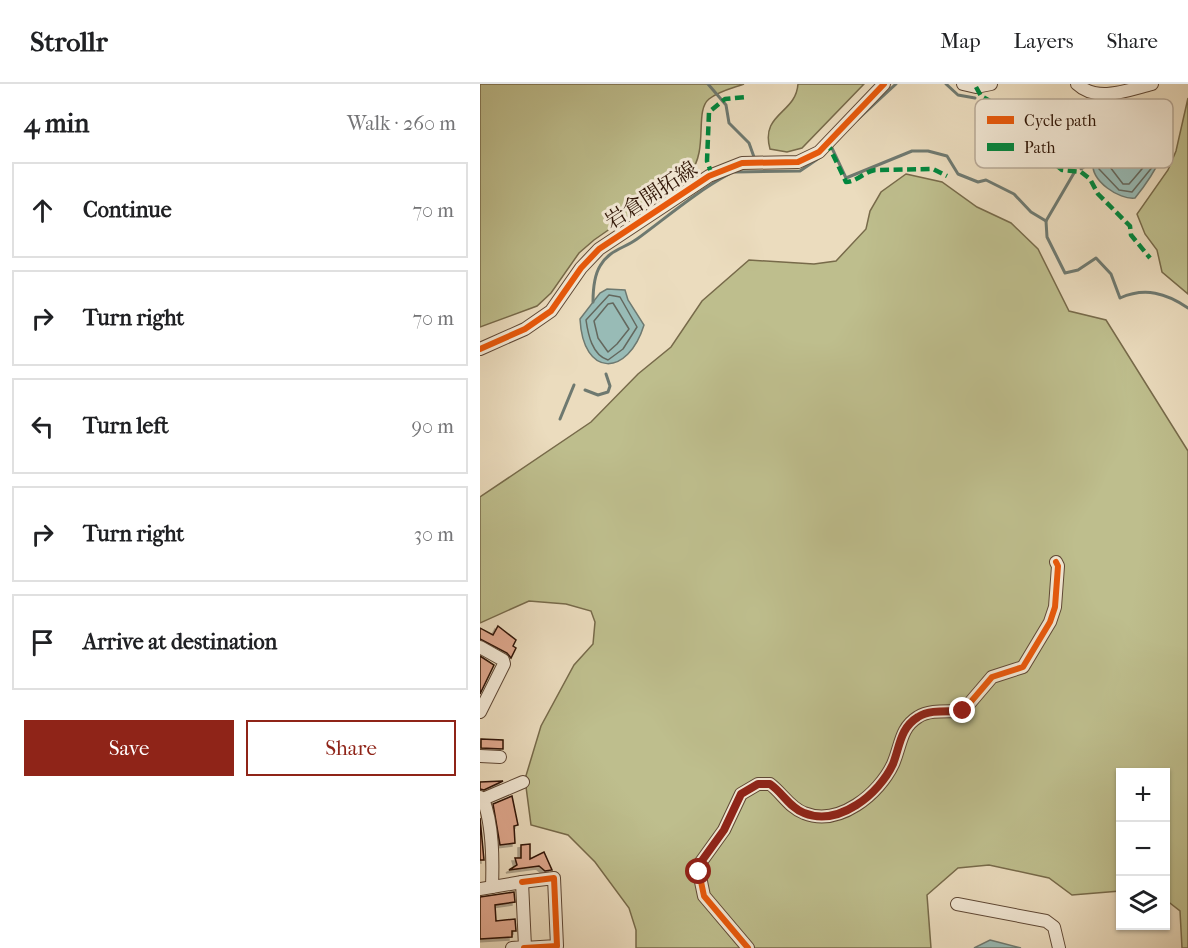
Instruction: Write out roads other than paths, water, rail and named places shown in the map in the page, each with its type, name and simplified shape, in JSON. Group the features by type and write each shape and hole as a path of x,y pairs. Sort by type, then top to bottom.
{"street":[{"name":"岩倉開拓線","path":"480,349 525,329 551,311 581,268 599,249 709,176 742,163 798,162 819,152 884,84"},
{"path":"963,84 976,87 991,84"},
{"path":"1077,84 1084,90 1101,94 1152,84"},
{"path":"748,948 704,896 699,872 701,862 724,830 741,794 758,784 770,784 797,810 818,817 837,814 859,803 882,782 893,763 905,729 918,717 928,712 963,711 992,677 1023,667 1050,622 1055,598 1058,566 1056,562"},
{"path":"480,646 504,664 480,712"},
{"path":"480,756 500,757"},
{"path":"512,948 557,946 554,878 486,888 491,850 481,798 523,782"},
{"path":"522,882 525,948"},
{"path":"957,904 1046,921 1054,927 1059,948"}],"water":[{"path":"1094,168 1155,168 1135,198 1114,193 1101,183"},
{"path":"607,289 625,290 628,300 644,325 637,342 628,354 618,362 607,364 597,361 589,352 583,338 580,319 600,293"},
{"path":"990,940 1021,948 974,948"}],"waterway":[{"path":"708,84 726,105 729,123 749,143 754,157"},
{"path":"857,120 896,84"},
{"path":"946,84 958,95 975,98"},
{"path":"833,144 831,146 846,178 912,151 928,151 947,156 958,174 978,182 986,180 1014,194 1031,212 1046,221"},
{"path":"735,172 800,171 822,156"},
{"path":"1074,173 1046,221 1047,237 1065,273 1078,270 1096,258 1111,274 1120,298 1138,293 1155,293 1188,308"},
{"path":"593,302 596,274 608,256 637,239 693,197 729,174"},
{"path":"585,390 598,395 608,392 610,386 606,374"},
{"path":"560,419 574,385"}]}
